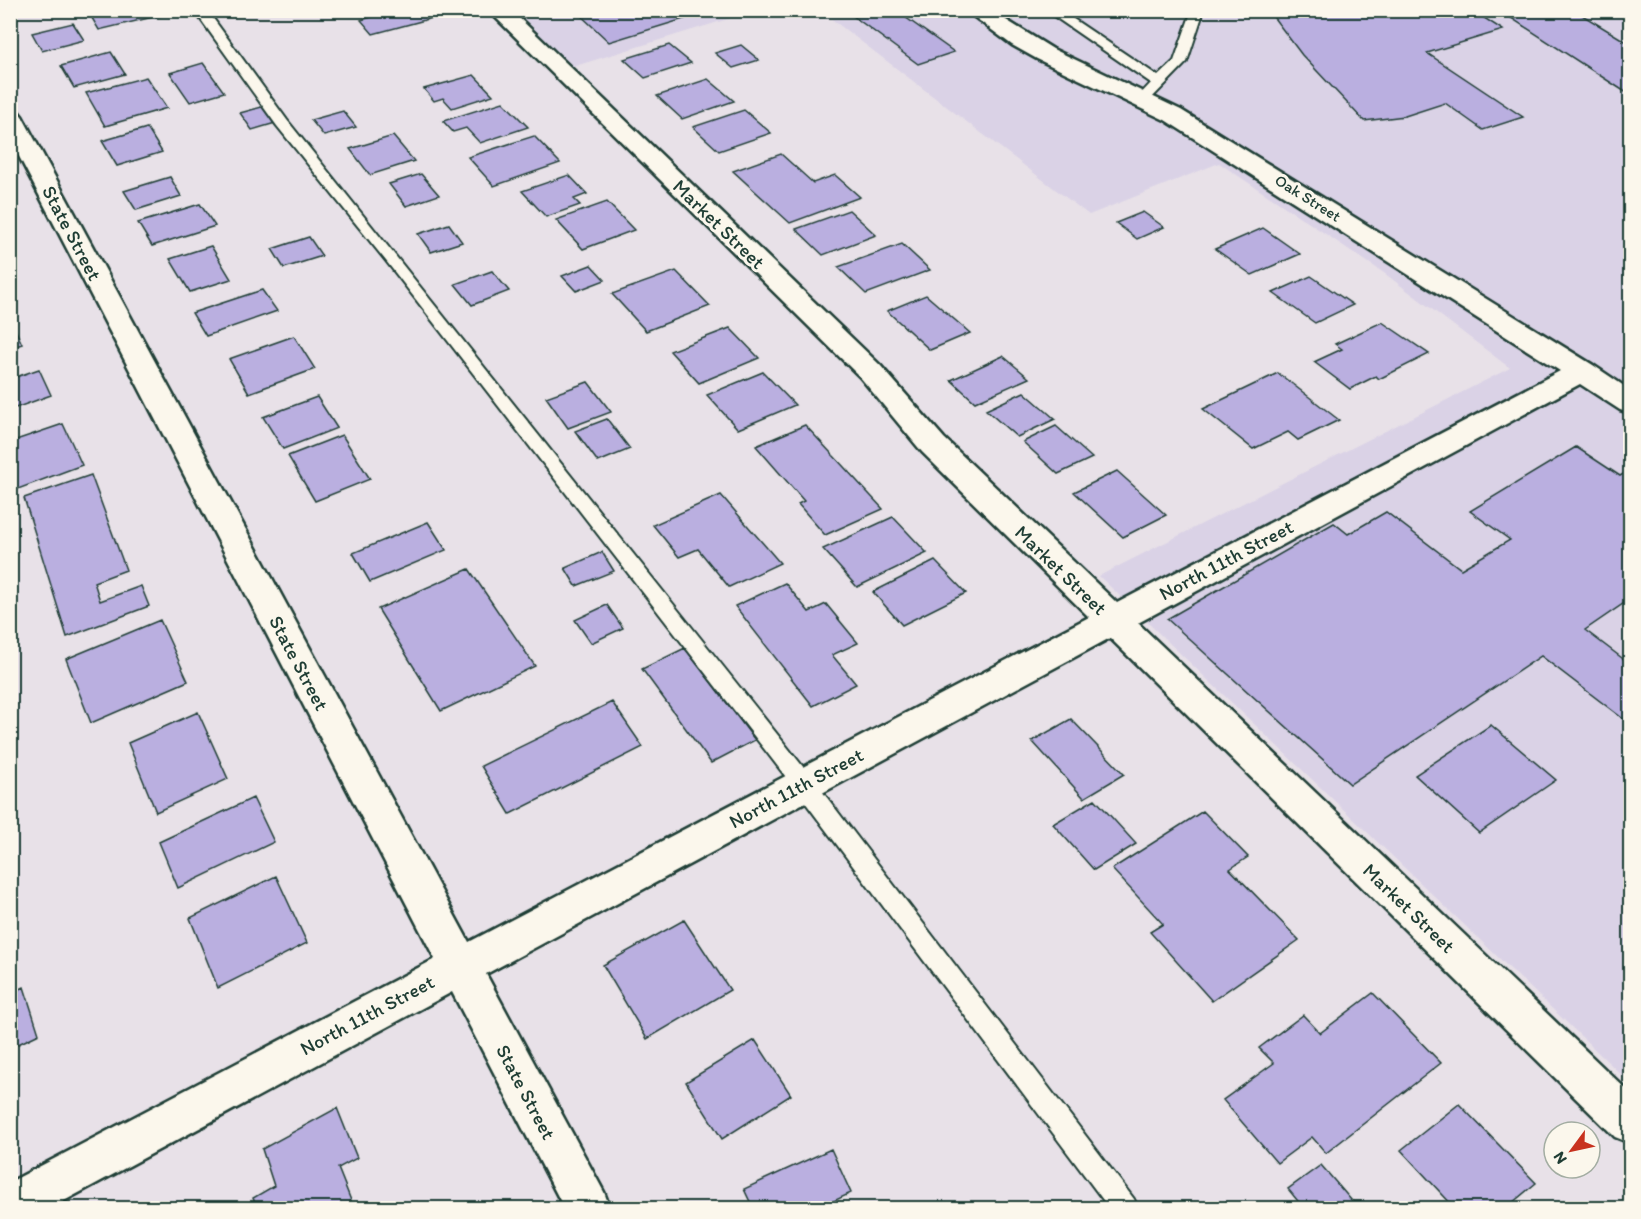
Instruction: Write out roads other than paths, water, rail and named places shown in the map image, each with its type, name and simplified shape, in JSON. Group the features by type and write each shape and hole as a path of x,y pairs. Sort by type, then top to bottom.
{"street":[{"name":"Market Street","path":"498,10 870,371 933,444 1630,1122"},
{"name":"Oak Street","path":"975,10 1020,40 1173,115 1583,371 1630,403"},
{"name":"State Street","path":"10,116 588,1209"},
{"name":"North 11th Street","path":"10,1206 1583,371"}],"lane":[{"path":"200,10 282,123 406,277 804,784 1125,1209"},
{"path":"1051,10 1160,83"},
{"path":"1142,100 1180,62 1198,10"}]}
